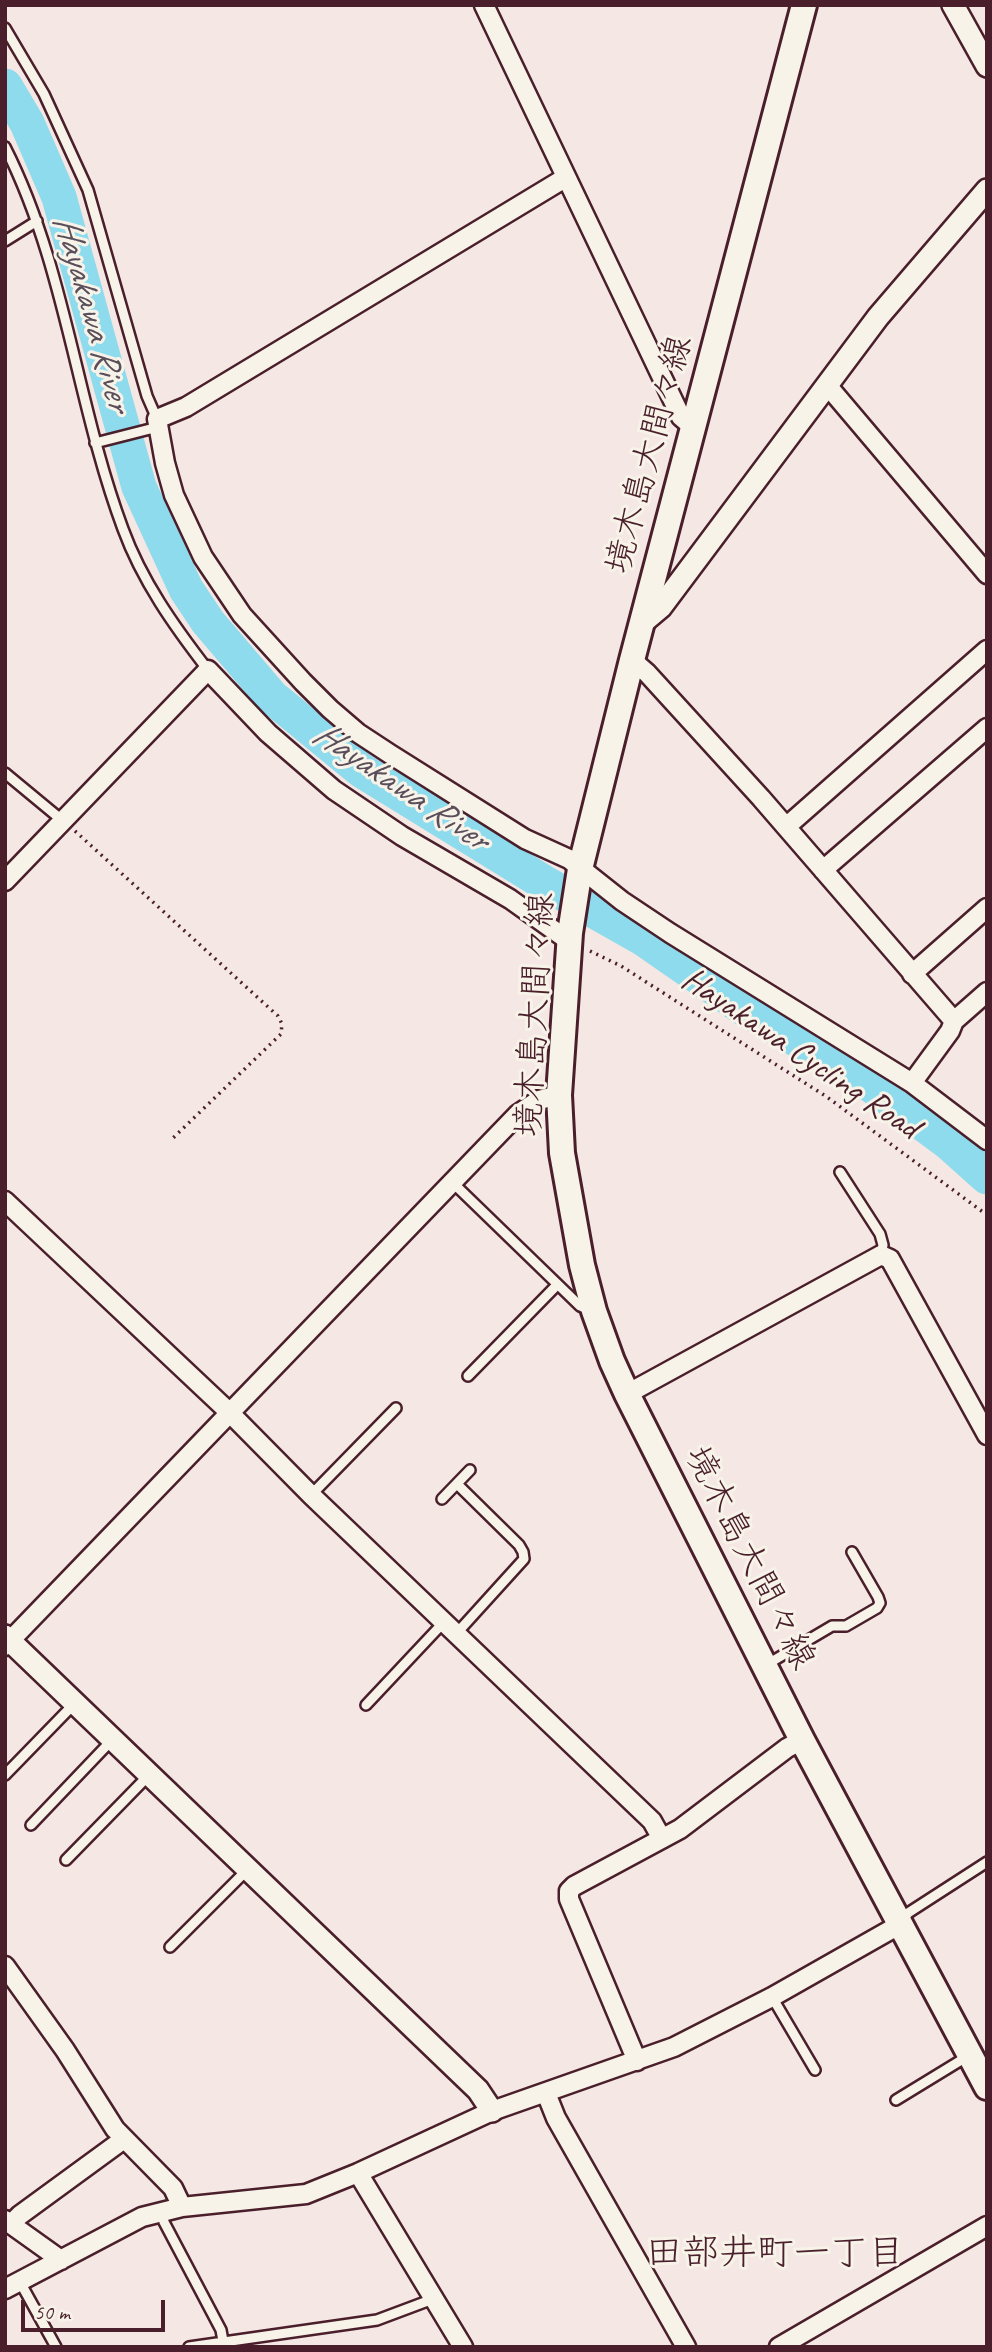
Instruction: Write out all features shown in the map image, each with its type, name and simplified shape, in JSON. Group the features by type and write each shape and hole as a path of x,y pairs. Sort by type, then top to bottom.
{"main road":[{"name":"境木島大間々線","path":"804,5 632,660 579,874 576,942 559,1095 562,1153 582,1265 594,1311 627,1394 802,1740 987,2087"}],"street":[{"path":"484,5 681,417 694,428"},
{"path":"954,5 987,66"},
{"path":"565,178 155,425 174,495 203,557 242,615 303,682 358,733 525,839 569,859 579,874 912,1083 987,1140"},
{"path":"642,623 660,607 878,317 987,190"},
{"path":"827,385 987,574"},
{"path":"786,827 987,650"},
{"path":"632,660 647,673 786,827 954,1021"},
{"path":"5,881 208,670 268,733 334,790 402,836 510,899 576,942"},
{"path":"823,870 987,728"},
{"path":"912,974 987,908"},
{"path":"912,1083 950,1031 954,1021 987,992"},
{"path":"492,2112 478,2090 7,1641 518,1114 539,1100 559,1095"},
{"path":"5,1201 229,1412 311,1495 652,1822 662,1839"},
{"path":"627,1394 881,1255 890,1259 987,1435"},
{"path":"637,2061 569,1899 569,1891 680,1829 787,1748 802,1740"},
{"path":"13,2285 142,2217 182,2207 306,2194 492,2112 637,2061 712,2029 899,1925"},
{"path":"5,1966 65,2050 108,2120 173,2188 182,2207"},
{"path":"546,2093 556,2118 686,2347"},
{"path":"61,2260 8,2222 124,2139"},
{"path":"358,2173 463,2347"},
{"path":"779,2347 987,2226"}],"lane":[{"path":"5,28 44,94 89,190 155,425 99,442"},
{"path":"5,146 20,175 51,262 123,530 164,610 208,670"},
{"path":"5,241 37,221"},
{"path":"5,774 63,821"},
{"path":"840,1172 880,1234 883,1245 881,1255"},
{"path":"451,1181 580,1306 594,1311"},
{"path":"468,1376 557,1285"},
{"path":"311,1495 396,1408"},
{"path":"442,1499 470,1470"},
{"path":"366,1705 524,1559 519,1545 457,1484"},
{"path":"764,1666 832,1626 846,1626 877,1608 880,1603 878,1597 852,1552"},
{"path":"5,1775 75,1703"},
{"path":"31,1825 112,1740"},
{"path":"66,1860 149,1774"},
{"path":"899,1925 908,1913 987,1862"},
{"path":"170,1947 248,1868"},
{"path":"772,1997 815,2070"},
{"path":"896,2100 970,2055"},
{"path":"162,2212 164,2222 221,2330 223,2341"},
{"path":"13,2285 56,2347"},
{"path":"189,2347 377,2320 433,2298"}],"path":[{"path":"63,821 278,1016 282,1024 281,1034 172,1139"},
{"name":"Hayakawa Cycling Road","path":"576,942 621,966 827,1097 987,1215"}],"waterway":[{"name":"Hayakawa River","path":"5,86 27,123 59,197 139,487 186,589 208,622 272,697 361,770 543,882 644,939 745,1009 860,1077 949,1143 987,1177"}],"district":[{"name":"田部井町一丁目","path":"775,2254"}]}
